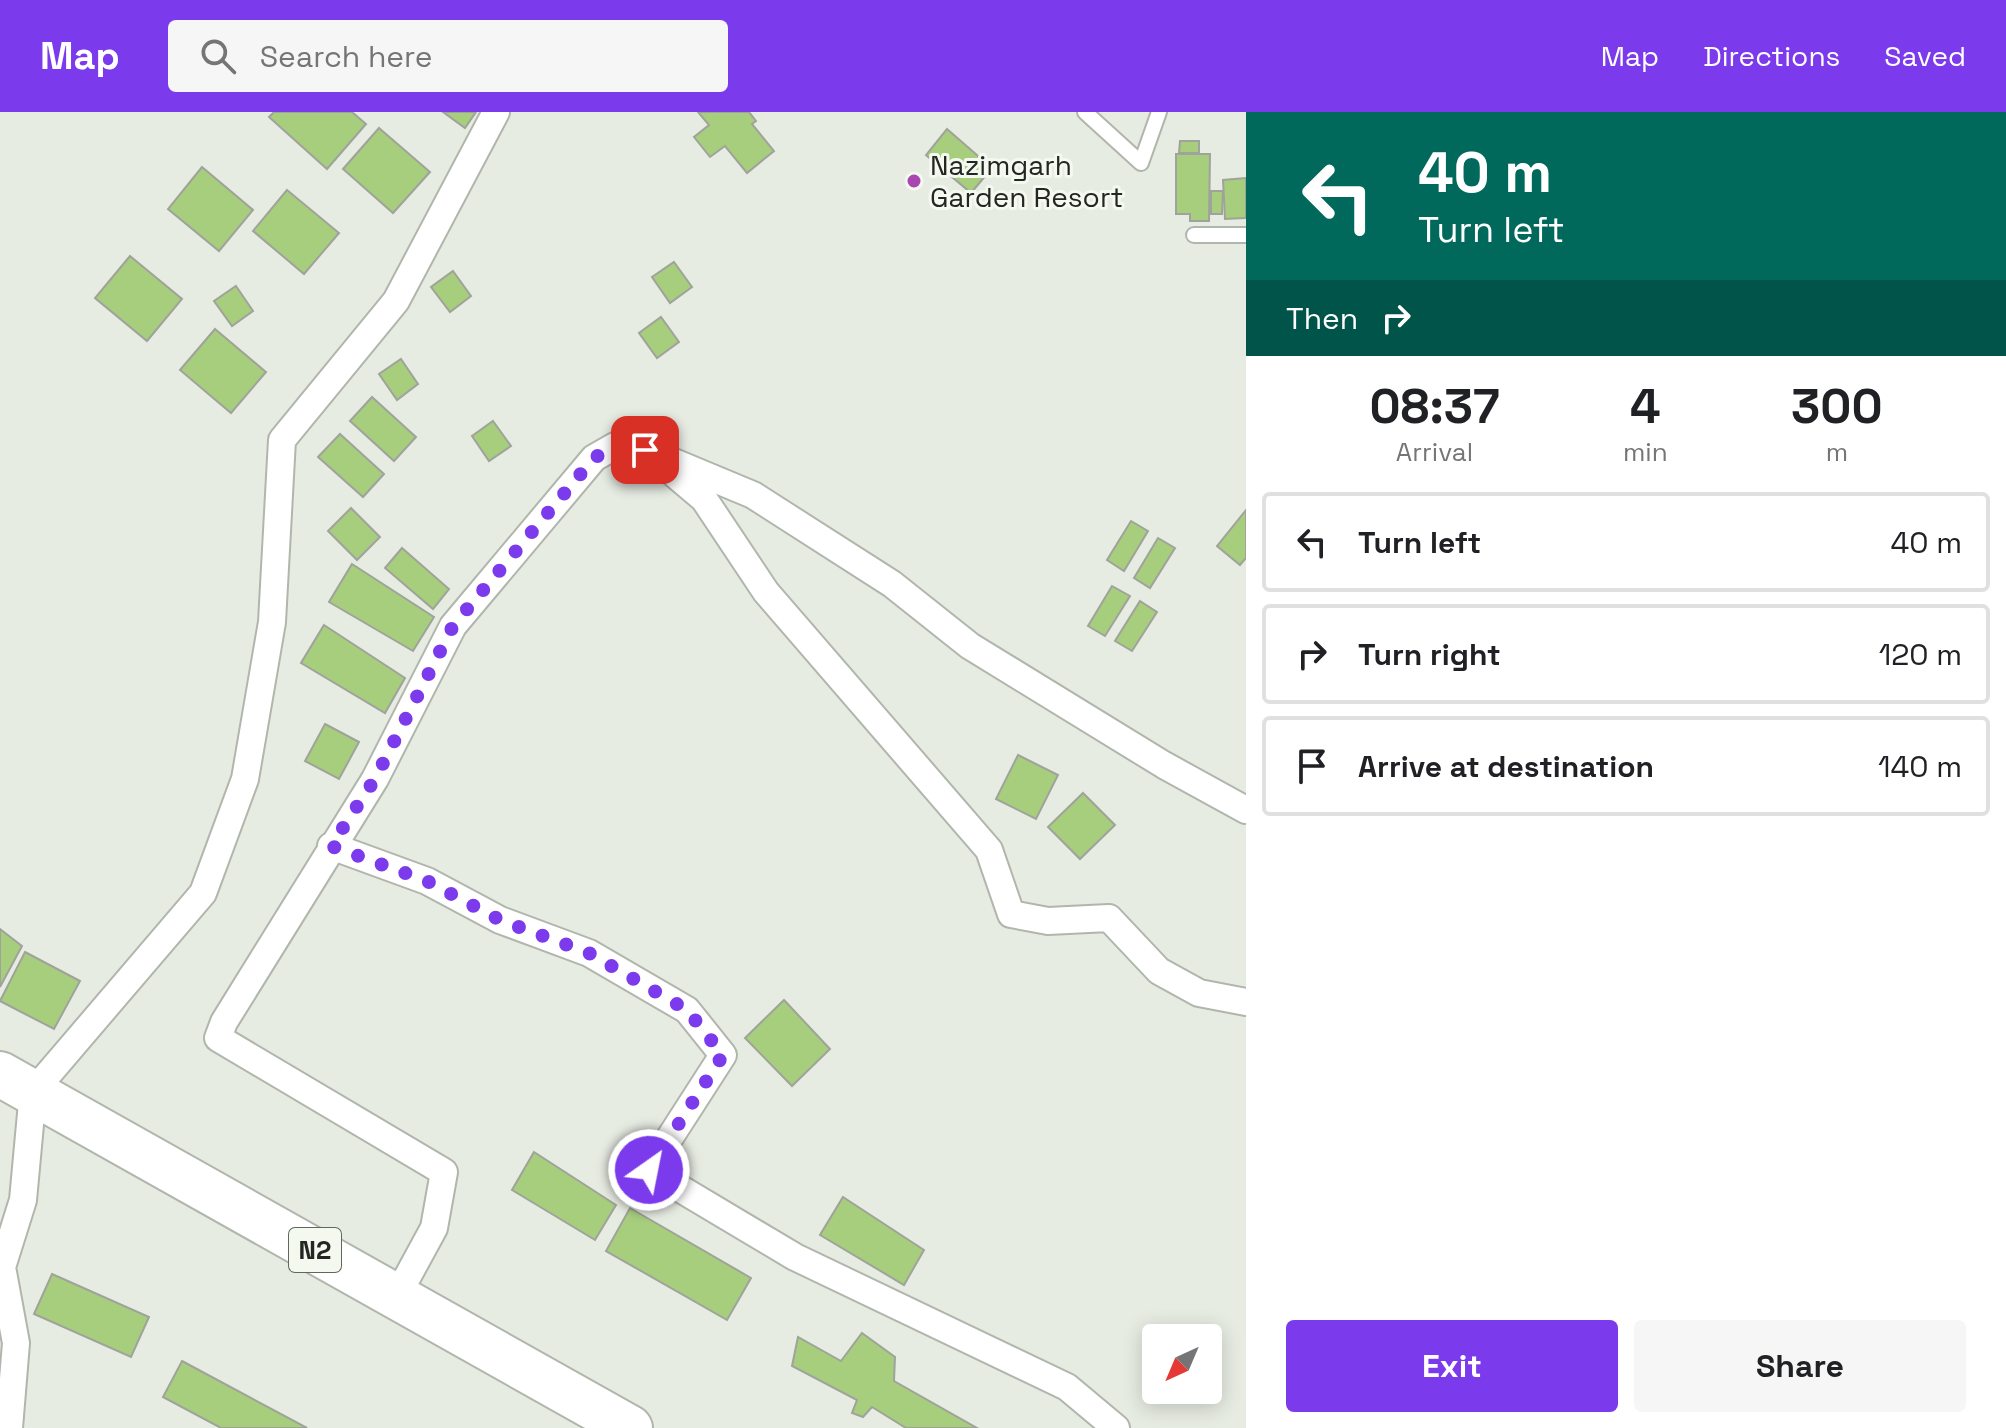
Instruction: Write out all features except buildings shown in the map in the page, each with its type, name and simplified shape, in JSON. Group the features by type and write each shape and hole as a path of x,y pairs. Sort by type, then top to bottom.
{"highway":[{"name":"N2","path":"16,1083 630,1428"}],"street":[{"path":"9,1428 16,1343 2,1267 23,1200 16,1083 203,893 245,779 272,622 282,440 396,301 496,112"},
{"path":"397,1296 434,1228 444,1172 218,1038 224,1022 375,779 453,626 594,458 615,446 645,450 753,495 892,584 970,646 1164,765 1246,810"},
{"path":"645,450 704,499 766,592 989,850 1011,914 1048,921 1109,918 1159,971 1199,993 1246,1002"},
{"path":"331,846 427,881 500,920 589,953 687,1010 723,1055 649,1170 795,1257 1067,1387 1116,1428"}],"lane":[{"path":"1085,112 1141,163 1159,112"},
{"path":"1194,235 1246,235"}],"place":[{"name":"Nazimgarh Garden Resort","path":"914,181"}],"route":[{"path":"645,450 615,446 594,458 453,626 375,779 331,846 427,881 500,920 589,953 687,1010 723,1055 649,1170"}]}
